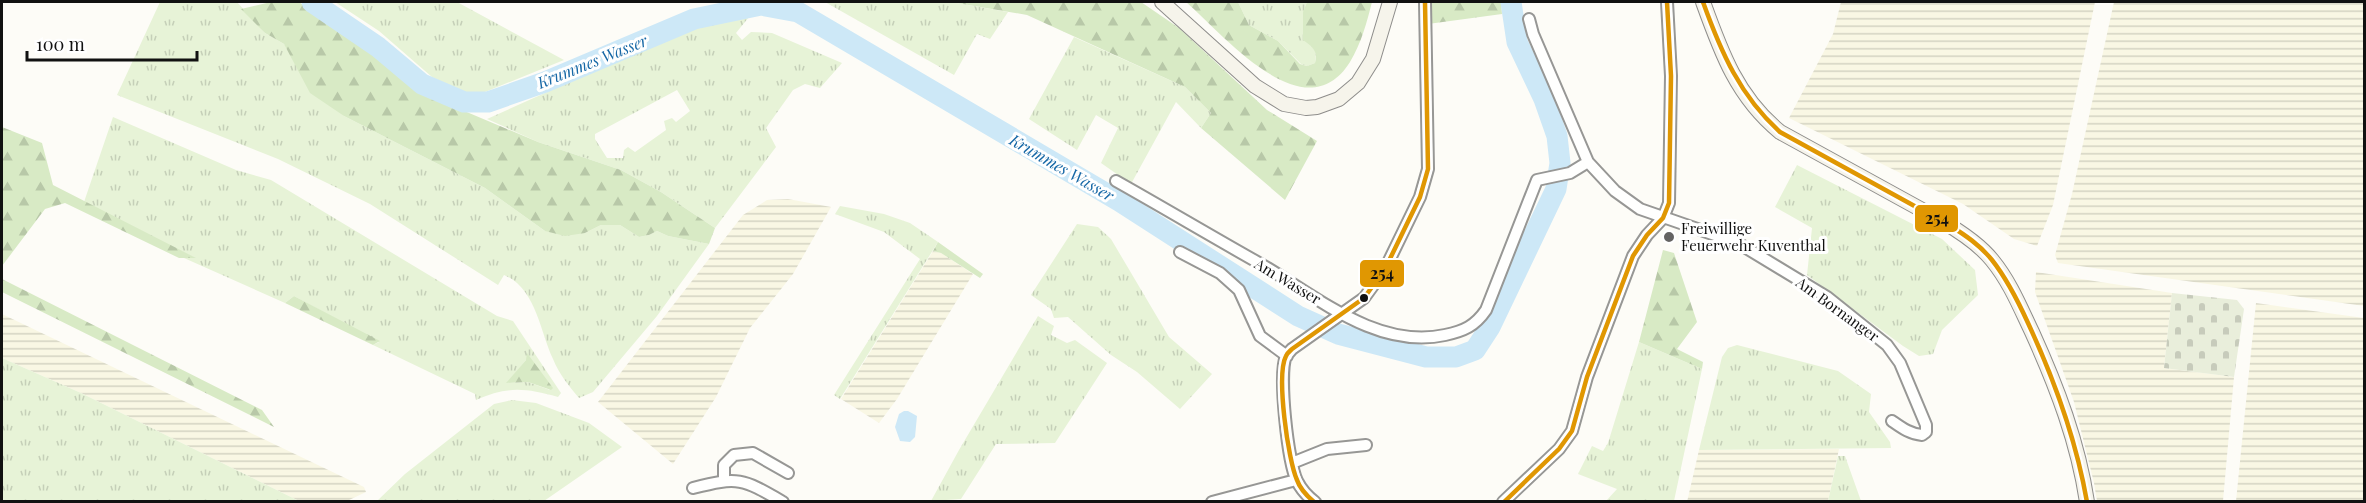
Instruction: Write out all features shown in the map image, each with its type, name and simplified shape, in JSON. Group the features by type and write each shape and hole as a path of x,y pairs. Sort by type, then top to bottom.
{"street":[{"path":"1162,2 1255,86 1284,104 1306,108 1328,104 1339,99 1362,77 1375,53 1390,2"},
{"path":"1315,501 1307,495 1296,480 1292,463 1285,413 1284,367 1287,356 1364,298 1385,269 1425,183 1428,169 1428,129 1425,2"},
{"path":"1503,501 1559,448 1572,431 1587,377 1634,256 1647,235 1663,218 1669,203 1671,75 1667,2"},
{"path":"1703,2 1735,79 1755,109 1780,132 1964,234 1991,259 2011,287 2051,375 2076,446 2088,501"},
{"name":"Am Bornanger","path":"1529,19 1537,44 1588,162 1626,200 1640,209 1738,243 1827,297 1887,345 1900,363 1926,425 1926,432 1916,435 1892,421"},
{"name":"Am Wasser","path":"1116,181 1287,279 1342,314 1374,328 1417,338 1437,336 1470,327 1478,321 1486,310 1537,180 1570,174 1588,162"},
{"path":"1180,252 1220,273 1239,290 1260,336 1287,356"},
{"path":"1292,463 1327,449 1366,445"},
{"path":"724,480 724,465 734,455 753,453 788,473"},
{"path":"693,488 724,480 750,483 783,501"},
{"path":"1212,501 1296,480"}],"shaded area":[{"path":"1841,2 2095,2 2053,205 2037,246 2014,239 1963,204 1789,118 1833,34"},
{"path":"2114,2 2364,2 2364,306 2058,263 2055,255 2072,194"},
{"path":"788,199 831,207 793,274 750,328 716,397 673,464 598,402 743,215 767,200"},
{"path":"933,251 941,253 973,274 897,399 879,423 841,399"},
{"path":"2036,272 2172,293 2164,368 2234,377 2223,501 2097,501 2074,402 2035,292"},
{"path":"2256,303 2364,318 2364,501 2236,501"},
{"path":"2,314 364,487 366,492 347,501 299,501 81,393 2,358"},
{"path":"1839,449 1828,501 1687,502 1699,450"}],"green space":[{"path":"160,2 237,2 265,33 284,44 344,116 485,188 545,231 585,233 601,225 620,225 639,237 657,231 668,236 709,244 657,316 593,392 579,398 558,370 536,312 515,281 504,275 498,285 370,204 278,159 117,95"},
{"path":"271,2 299,2 369,51 424,94 538,142 621,170 661,192 715,228 709,244 668,236 657,231 639,237 620,225 601,225 585,233 565,236 545,231 485,188 344,116 310,93 284,44 265,33 241,9"},
{"path":"335,2 457,2 564,60 485,92 466,95 432,77 379,31"},
{"path":"825,2 951,2 1008,12 990,39 977,34 954,75"},
{"path":"951,2 1141,2 1179,28 1267,110 1317,141 1285,200 1201,128 1211,113 1185,87 1027,15"},
{"path":"1186,2 1238,2 1249,25 1278,41 1300,64 1307,66 1315,63 1316,55 1312,47 1303,40 1303,12 1307,2 1372,2 1366,25 1350,62 1332,81 1311,88 1288,83 1265,71 1242,54"},
{"path":"1238,2 1307,2 1304,19 1316,55 1315,63 1307,66 1301,64 1278,41 1249,25"},
{"path":"1426,2 1501,2 1502,14 1428,24"},
{"path":"736,16 749,17 736,33 742,40 751,32 772,33 842,63 820,88 805,84 793,90 766,128 776,147 715,228 661,192 621,170 538,142 487,119 670,37","holes":["677,90 690,111 676,122 672,118 664,121 666,130 635,152 628,147 624,150 623,158 607,158 595,139 595,134"]},
{"path":"1074,37 1185,87 1211,113 1201,128 1176,102 1131,184 1101,163 1118,128 1096,115 1077,150 1029,119"},
{"path":"113,117 236,170 271,180 497,316 513,321 561,393 558,397 516,390 497,392 476,400 475,394 373,345 379,342 294,296 285,303 184,258 195,258 84,202","holes":["526,360 550,390 528,382 507,383"]},
{"path":"2,127 42,143 53,185 196,258 179,258 65,203 45,209 2,266"},
{"path":"1797,165 1942,239 1975,270 1978,295 1942,330 1933,354 1919,356 1903,346 1807,275 1812,228 1775,207"},
{"path":"840,206 884,214 910,223 938,242 840,399 834,395 920,259 884,232 835,214"},
{"path":"1077,224 1098,227 1111,239 1169,337 1212,374 1180,409 1137,372 1111,355 1068,317 1054,318 1051,309 1031,295"},
{"path":"938,242 983,274 980,278 941,253 933,251"},
{"path":"1663,250 1674,253 1697,322 1677,349 1703,362 1702,369 1639,342"},
{"path":"2,279 262,410 274,427 2,292"},
{"path":"2172,293 2237,300 2244,309 2234,377 2164,368"},
{"path":"294,296 380,341 373,345 285,303"},
{"path":"1038,316 1054,326 1051,335 1067,343 1075,340 1107,363 1055,443 996,444 961,499 931,501 959,450"},
{"path":"1639,342 1702,369 1674,501 1606,501 1617,489 1578,474 1592,446 1603,451 1608,443"},
{"path":"1737,345 1838,371 1871,394 1869,412 1890,442 1891,448 1699,450 1722,357 1728,348"},
{"path":"527,353 553,388 551,390 528,382 506,383 526,360"},
{"path":"2,358 81,393 299,501 2,501"},
{"path":"512,400 536,403 589,423 622,447 544,501 377,501 405,474 494,404"},
{"path":"1838,456 1845,456 1861,501 1828,501"}],"water":[{"path":"904,411 917,416 915,437 910,442 900,441 895,427 899,414"}],"waterway":[{"name":"Krummes Wasser","path":"312,2 378,47 422,84 464,102 488,102 545,82 694,19 761,5 798,12 1119,201 1298,316 1338,334 1426,357 1456,357 1475,350 1490,327 1556,189 1560,163 1557,136 1544,99 1517,42 1511,2"}],"transit line":[{"name":"254","path":"1314,502 1298,483 1290,455 1284,418 1283,366 1286,355 1292,349 1364,298 1385,269 1420,197 1428,169 1425,2"},
{"name":"254","path":"1504,502 1559,449 1572,431 1587,377 1633,256 1647,235 1663,218 1669,203 1671,76 1667,2"},
{"name":"254","path":"1703,2 1733,72 1754,104 1780,132 1949,225 1977,245 1992,260 2016,298 2047,367 2071,433 2087,502"}],"place":[{"name":"Freiwillige Feuerwehr Kuventhal","path":"1669,237"}]}
